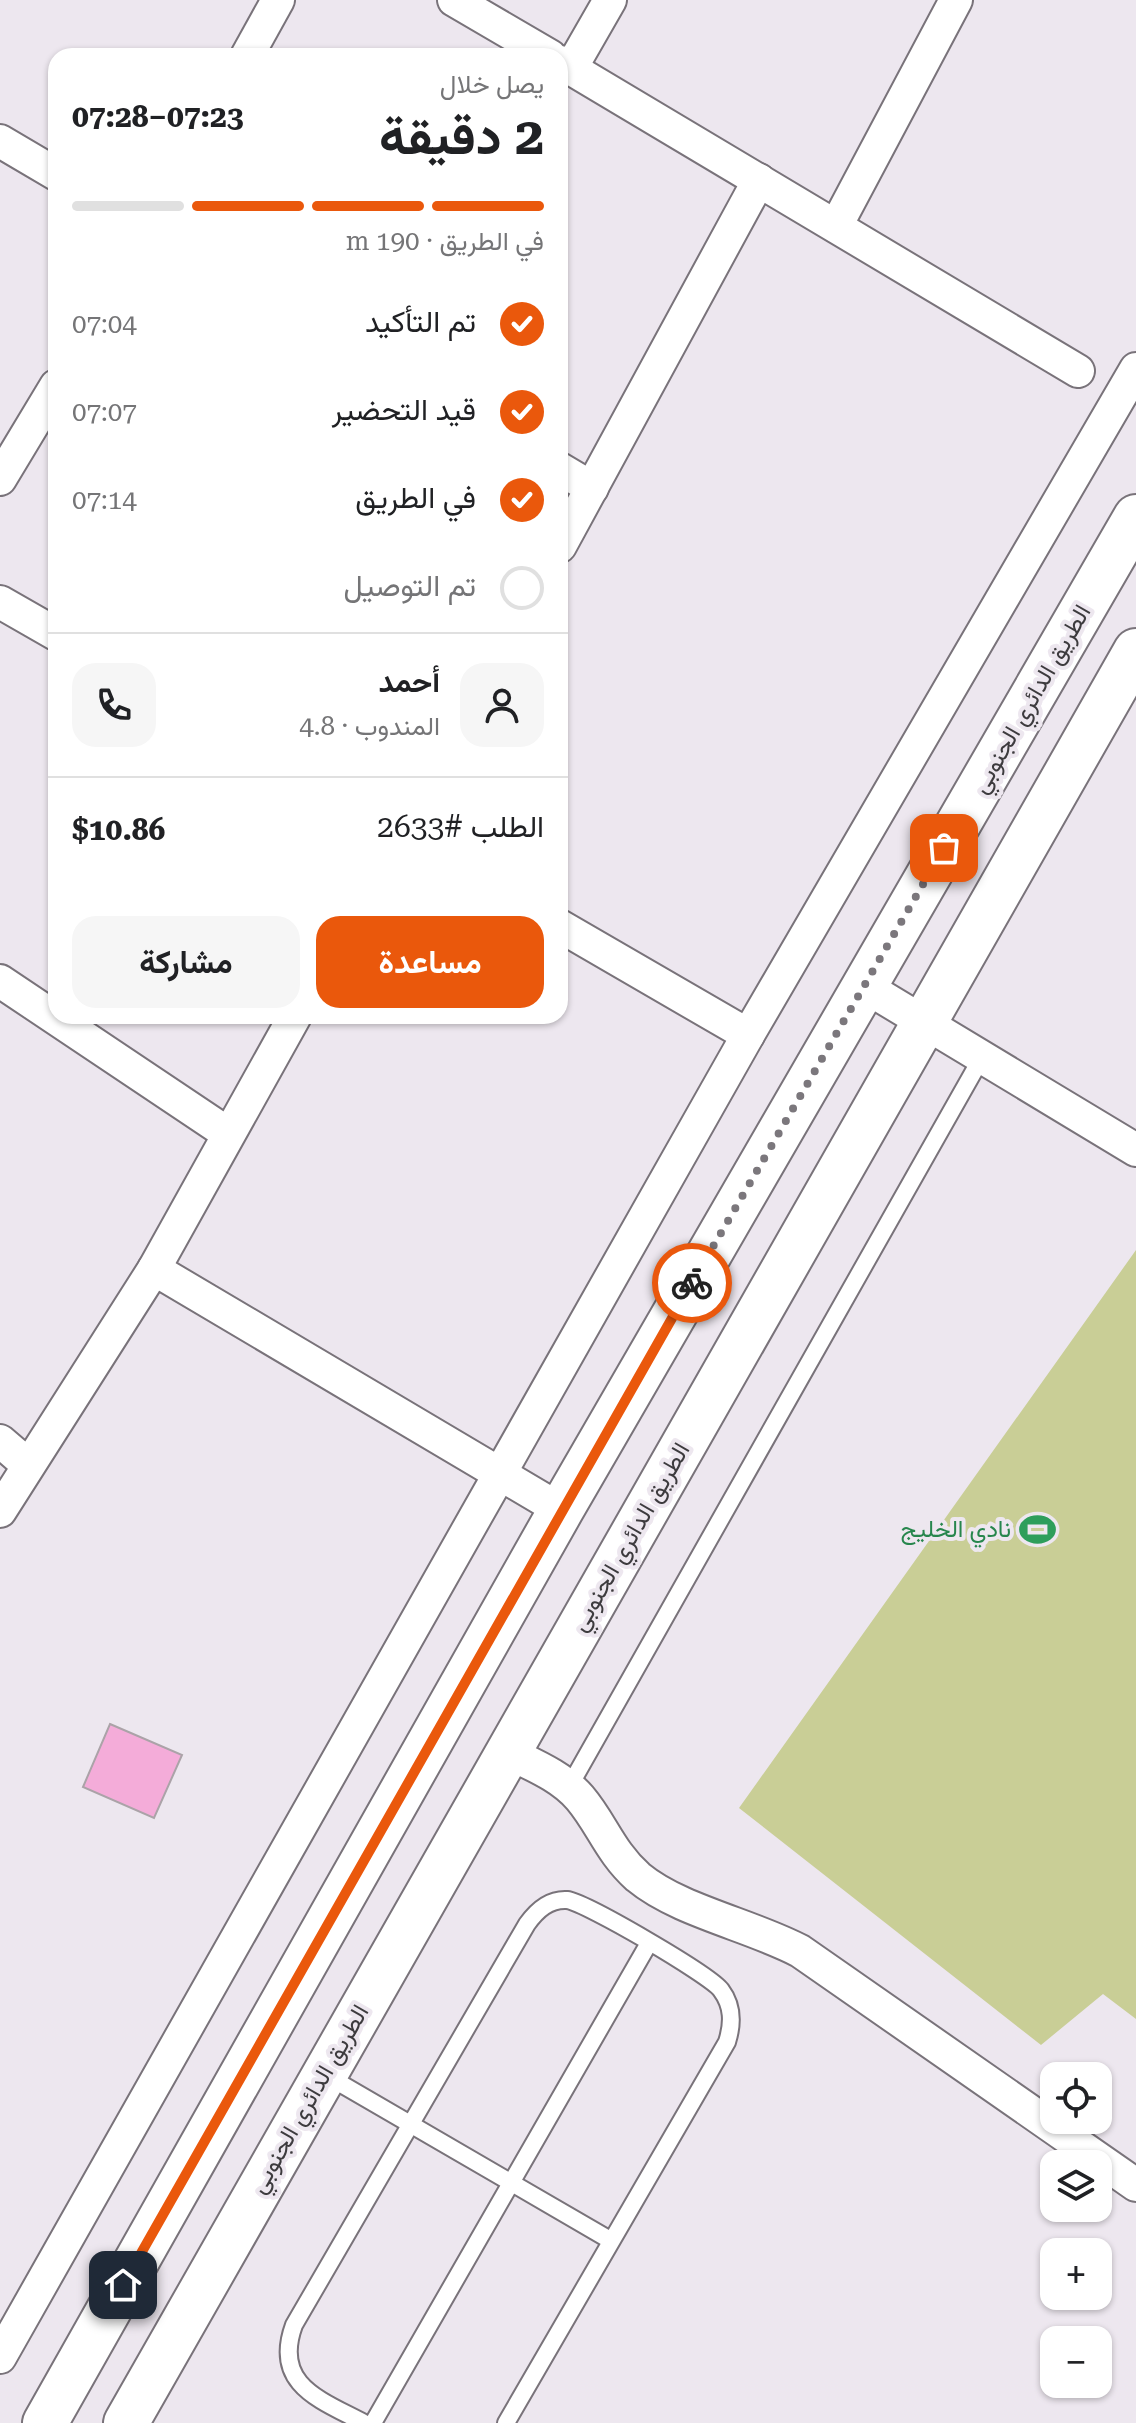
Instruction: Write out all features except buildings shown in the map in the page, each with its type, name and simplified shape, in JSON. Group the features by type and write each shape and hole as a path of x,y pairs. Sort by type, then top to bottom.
{"main road":[{"name":"الطريق الدائري الجنوبي","path":"45,2423 561,1510 1136,517"},
{"name":"الطريق الدائري الجنوبي","path":"126,2423 1136,651"}],"street":[{"path":"251,48 278,0"},
{"path":"454,0 536,48"},
{"path":"568,52 610,0"},
{"path":"836,226 956,0"},
{"path":"568,67 1078,371"},
{"path":"0,141 48,169"},
{"path":"568,532 759,180"},
{"path":"0,2357 748,1035 1136,369"},
{"path":"0,479 48,399"},
{"path":"568,474 592,488"},
{"path":"0,602 48,629"},
{"path":"568,931 748,1035"},
{"path":"0,981 48,1013"},
{"path":"864,986 1136,1150"},
{"path":"64,1024 227,1133"},
{"path":"0,1511 154,1269 290,1024"},
{"path":"154,1269 561,1510"},
{"path":"0,1441 28,1465"},
{"path":"507,1752 569,1787 616,1855 639,1878 666,1896 766,1933 800,1951 1136,2185"}],"lane":[{"path":"569,1787 982,1057"},
{"path":"364,2423 301,2386 292,2372 288,2341 527,1924 543,1906 566,1900 578,1903 719,1986 731,2013 731,2028 727,2042 506,2423"},
{"path":"373,2423 649,1943"},
{"path":"323,2074 610,2240"}],"green space":[{"name":"نادي الخليج","path":"1136,1250 1136,2019 1103,1994 1041,2045 739,1808"}],"way so far":[{"path":"692,1283 944,848"}],"place":[{"name":"نادي الخليج","path":"1037,1529"}],"route":[{"path":"123,2285 692,1283"}]}
